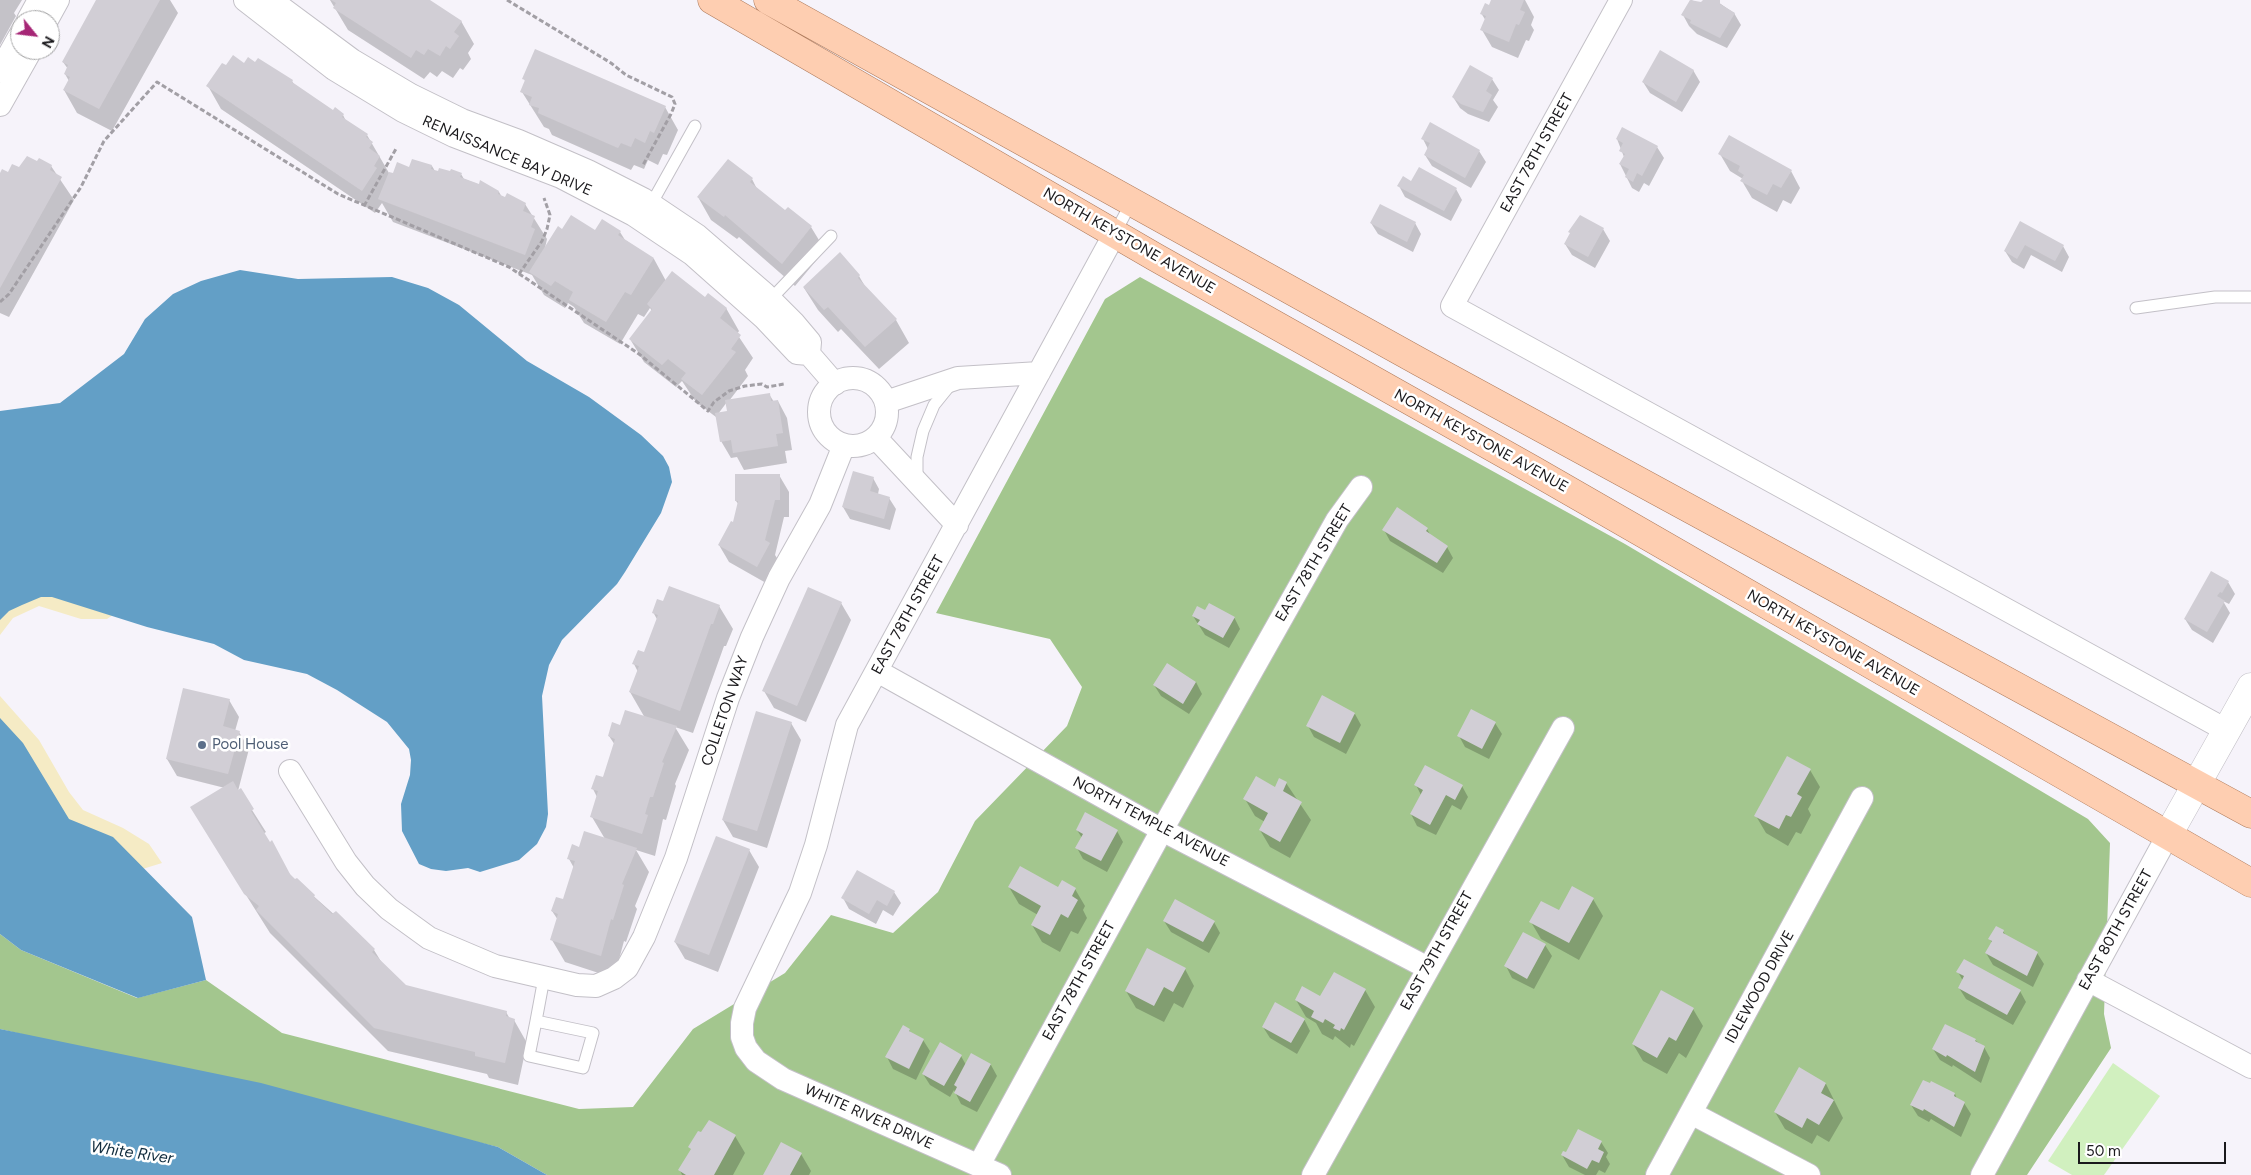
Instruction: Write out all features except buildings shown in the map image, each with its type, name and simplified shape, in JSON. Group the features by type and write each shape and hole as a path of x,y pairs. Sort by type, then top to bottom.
{"main road":[{"name":"NORTH KEYSTONE AVENUE","path":"712,0 1115,233 1533,470 2251,883"},
{"path":"768,0 1131,203 2251,814"}],"street":[{"name":"RENAISSANCE BAY DRIVE","path":"245,0 334,69 403,111 454,136 646,212"},
{"name":"RENAISSANCE BAY DRIVE","path":"271,0 340,52 411,95 462,120 566,160 646,212 692,254 764,306 797,353 809,354 835,384"},
{"name":"EAST 78TH STREET","path":"1621,0 1452,306 2226,730"},
{"path":"0,71 10,53"},
{"path":"0,106 25,60"},
{"name":"EAST 78TH STREET","path":"746,1048 742,1037 745,1008 800,893 816,845 845,731 1115,233"},
{"path":"886,402 956,380 1039,373"},
{"path":"854,378 868,382 876,387 886,402 885,425 876,438 859,446 844,445 830,438 823,430 819,415 822,399 835,384 854,378"},
{"path":"876,438 957,525"},
{"name":"COLLETON WAY","path":"544,978 589,987 614,978 627,968 633,960 676,858 742,662 779,578 820,505 844,445"},
{"name":"EAST 78TH STREET","path":"979,1165 1162,830 1337,520 1361,487"},
{"name":"NORTH TEMPLE AVENUE","path":"877,671 1162,830 1428,968"},
{"name":"EAST 80TH STREET","path":"1982,1175 2251,687"},
{"name":"EAST 79TH STREET","path":"1313,1175 1562,728"},
{"path":"290,770 346,862 365,886 389,909 430,938 495,966 544,978"},
{"name":"IDLEWOOD DRIVE","path":"1657,1175 1862,798"},
{"path":"2088,980 2251,1067"},
{"name":"WHITE RIVER DRIVE","path":"746,1048 756,1061 784,1079 1000,1175"},
{"path":"1691,1113 1809,1175"}],"lane":[{"path":"646,212 695,126"},
{"name":"EAST 78TH STREET","path":"1115,233 1131,203"},
{"path":"764,306 832,236"},
{"path":"2136,308 2215,297 2251,297"},
{"path":"918,485 915,472 923,431 934,405 956,380"},
{"path":"536,1021 593,1033 583,1068 529,1056 544,978"}],"path":[{"path":"507,0 611,63 626,75 672,97 675,104 671,114 643,165"},
{"path":"0,302 9,294 81,187 104,141 157,82 338,194 509,267 639,354 708,411 714,402 729,391 745,386 762,384 767,387 784,384"},
{"path":"364,206 398,147"},
{"path":"519,274 542,241 547,229 550,215 544,198"}],"green space":[{"path":"1140,277 1625,544 2088,819 2110,843 2104,1014 2111,1048 2027,1175 547,1175 498,1147 0,1029 0,934 21,950 137,998 206,980 282,1033 579,1109 633,1107 693,1029 785,973 831,915 893,933 938,892 975,821 1067,726 1082,687 1050,639 936,613 1105,299"},
{"path":"2113,1063 2160,1096 2104,1175 2072,1175 2048,1161"}],"sand":[{"path":"29,591 119,611 107,619 81,619 39,606 13,618 0,635 0,609"},
{"path":"0,696 39,740 69,792 83,810 123,828 149,844 162,863 136,871 64,822 0,723"}],"water":[{"path":"240,270 298,279 392,277 428,288 459,305 527,361 589,397 641,435 663,456 669,467 672,482 661,513 617,584 562,640 549,665 542,696 548,814 546,827 537,844 519,860 480,872 468,868 446,871 431,869 419,864 402,831 401,804 410,775 411,760 409,749 387,722 337,690 307,674 244,660 214,644 147,627 52,597 41,597 22,605 9,611 0,620 0,411 60,403 124,354 145,319 173,294 201,281"},
{"path":"0,718 23,743 69,819 113,837 192,917 206,980 138,998 21,950 0,934"},
{"name":"White River","path":"0,1029 261,1083 498,1147 547,1175 0,1175"}],"place":[{"name":"Pool House","path":"202,745"}]}
